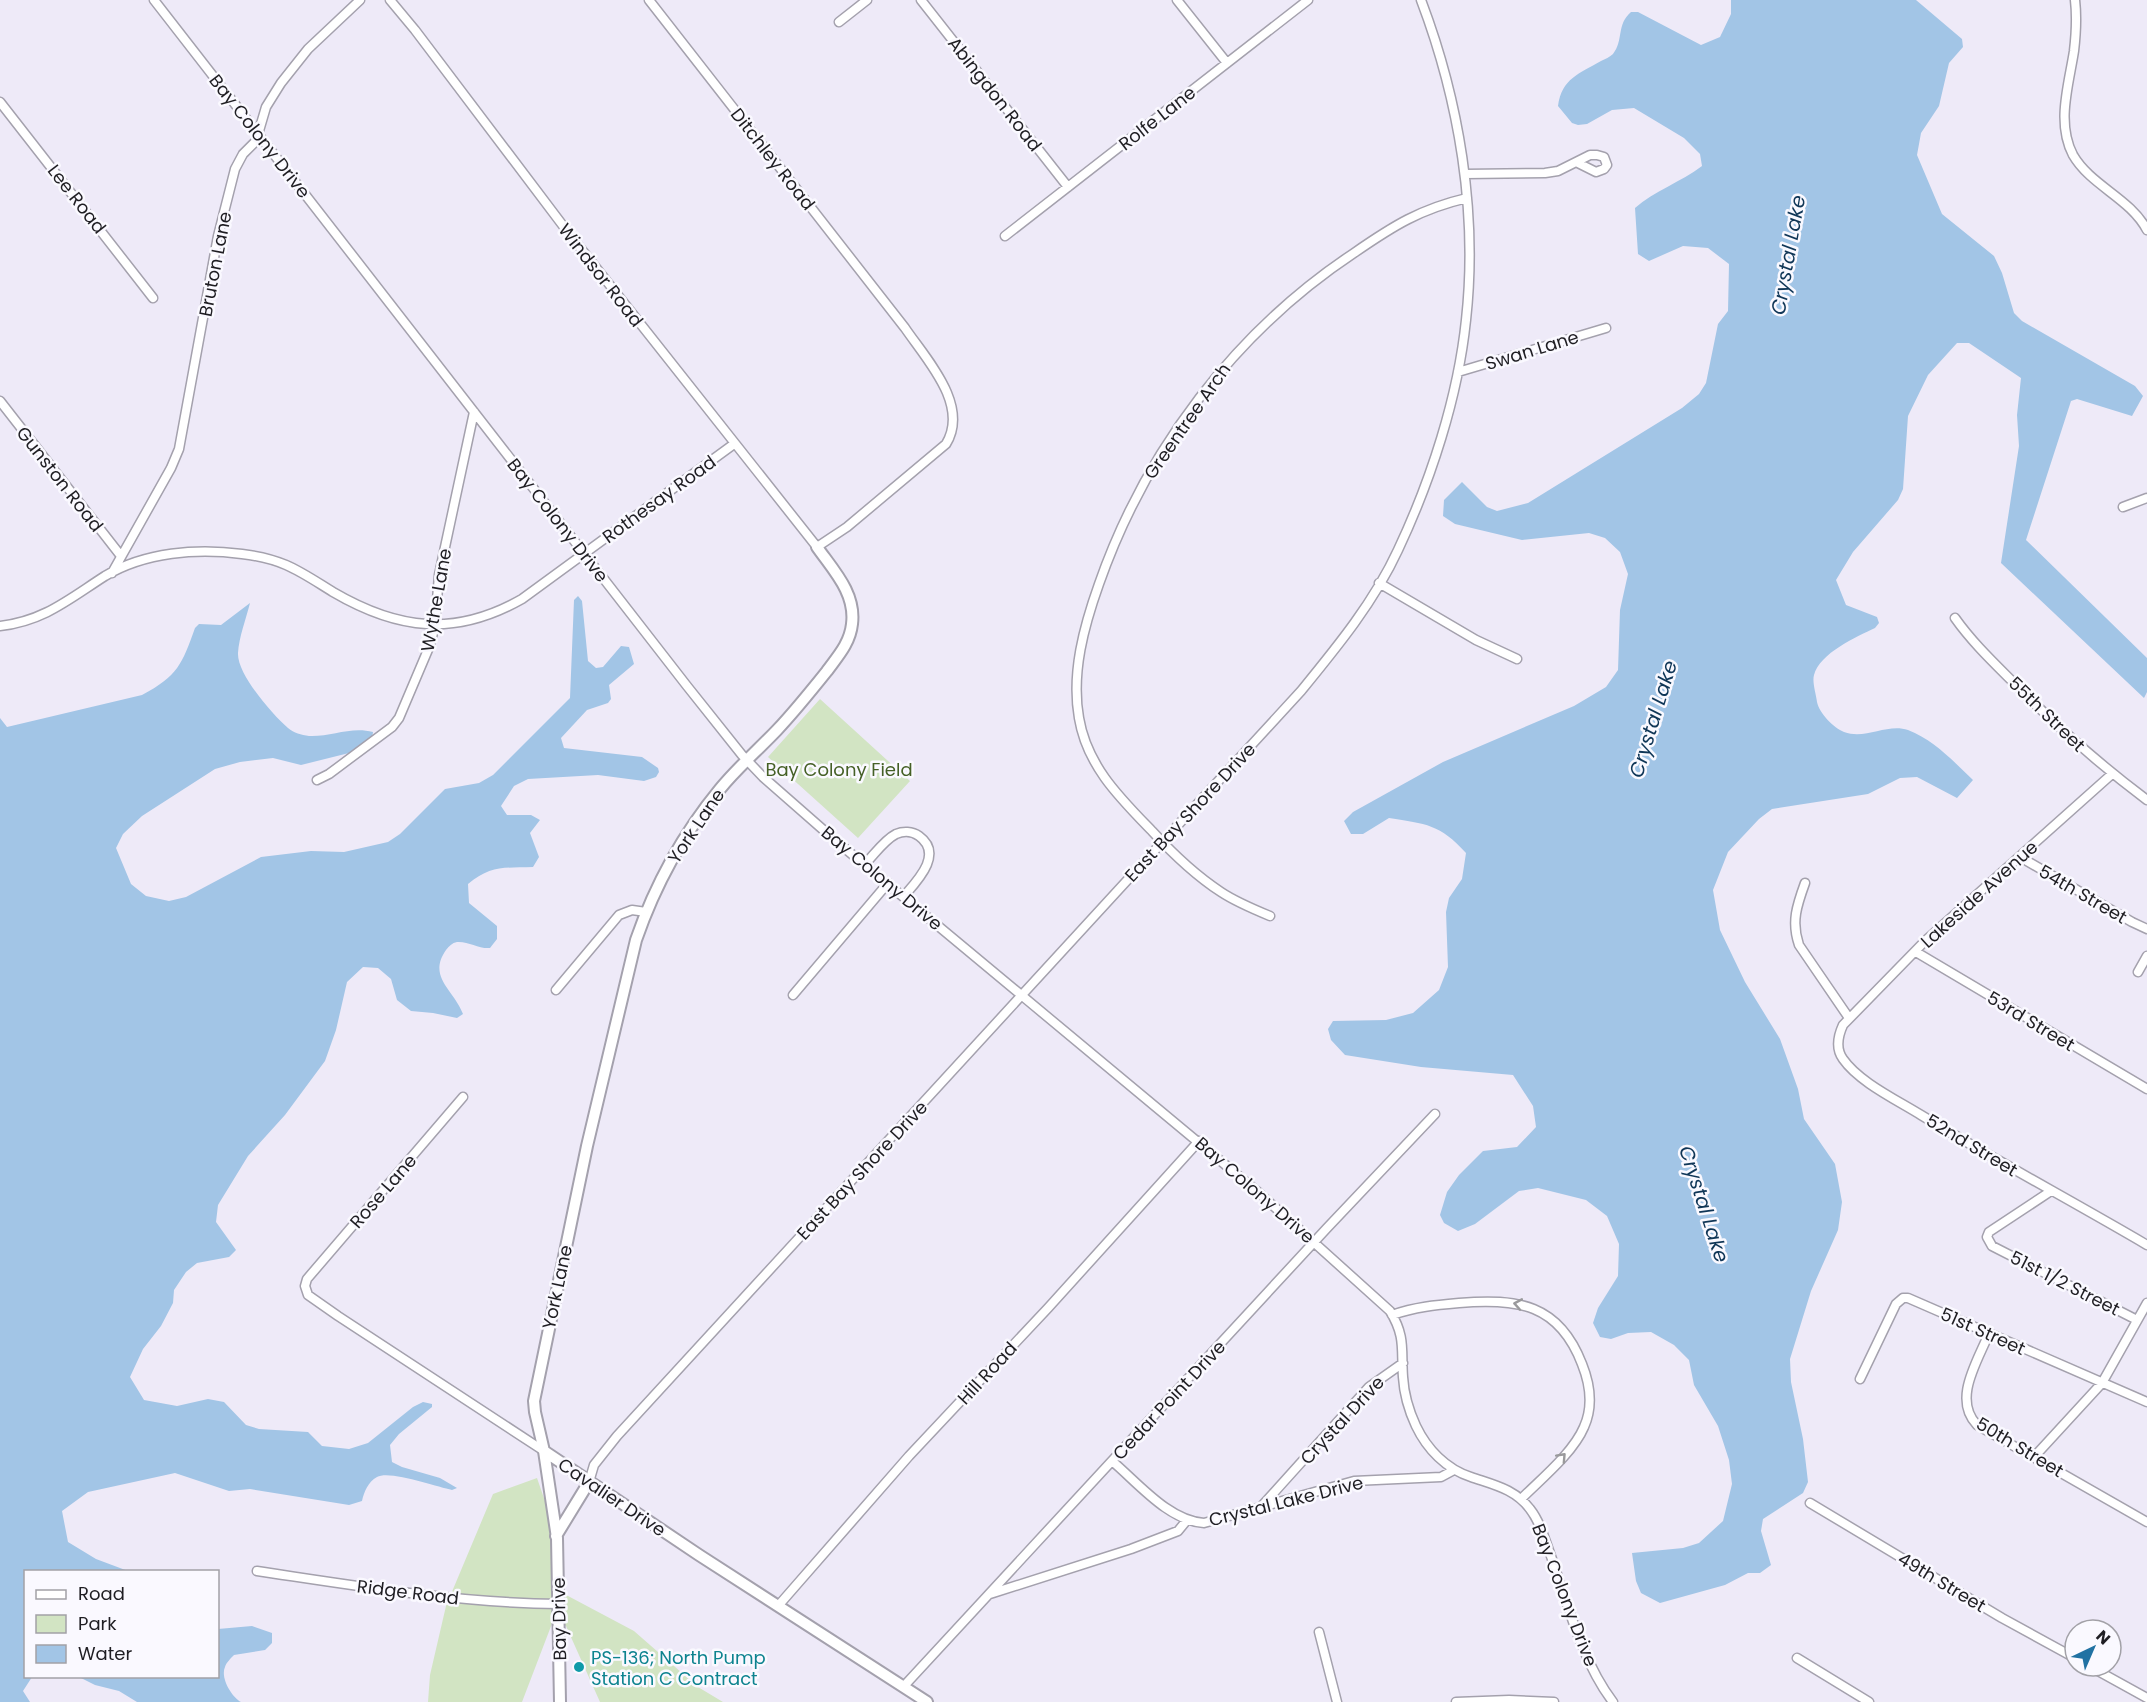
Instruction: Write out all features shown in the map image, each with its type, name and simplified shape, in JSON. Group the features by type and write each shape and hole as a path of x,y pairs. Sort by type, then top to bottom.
{"street":[{"name":"Bay Colony Drive","path":"154,0 584,553 747,760 763,777 1198,1141 1380,1300 1392,1315 1402,1339 1405,1394 1415,1424 1431,1450 1454,1470 1508,1489 1533,1513 1596,1675 1613,1702"},
{"name":"Bruton Lane","path":"111,573 171,468 179,449 218,236 235,169 243,154 256,141 266,107 296,64 360,0"},
{"name":"Windsor Road","path":"390,0 554,214 817,547"},
{"name":"Ditchley Road","path":"649,0 897,318 942,381 948,394 954,420 951,436 940,451 847,527 817,547"},
{"path":"839,22 867,0"},
{"name":"Abingdon Road","path":"921,0 1068,187"},
{"path":"1177,0 1227,63"},
{"name":"Rolfe Lane","path":"1005,236 1308,0"},
{"name":"East Bay Shore Drive","path":"589,1482 594,1465 616,1436 921,1107 1021,994 1243,757 1301,691 1339,645 1398,551 1432,466 1458,372 1467,319 1465,174 1441,58 1421,0"},
{"path":"2075,0 2074,48 2066,94 2065,116 2068,141 2081,165 2134,212 2147,230"},
{"name":"Lee Road","path":"0,102 153,298"},
{"path":"1465,174 1545,173 1558,171 1576,162"},
{"name":"Greentree Arch","path":"1270,916 1223,894 1183,863 1116,794 1099,771 1085,742 1077,705 1076,675 1094,598 1109,557 1137,494 1154,463 1202,394 1231,358 1275,313 1334,266 1400,222 1440,204 1467,198"},
{"name":"Swan Lane","path":"1458,372 1606,328"},
{"name":"Gunston Road","path":"0,401 121,556"},
{"name":"Wythe Lane","path":"317,780 329,774 392,727 399,718 423,665 435,625 439,575 474,412"},
{"name":"Rothesay Road","path":"111,573 151,558 197,551 212,550 264,557 304,572 368,611 415,624 435,625 462,622 486,616 522,599 734,444"},
{"path":"2123,507 2147,498"},
{"name":"York Lane","path":"544,1451 535,1412 538,1381 587,1146 636,940 663,876 698,818 726,782 778,729 815,686 844,648 853,617 848,594 817,547"},
{"path":"0,626 31,620 49,613 111,573"},
{"path":"1379,583 1476,640 1517,659"},
{"name":"55th Street","path":"1955,618 1970,638 2055,725 2112,774 2147,800"},
{"name":"Lakeside Avenue","path":"1849,1018 1916,951 2112,774"},
{"path":"865,864 892,836 906,832 920,837 928,849 928,862 920,878 904,896"},
{"name":"54th Street","path":"2020,857 2147,929"},
{"path":"793,994 888,883"},
{"path":"1805,883 1795,913 1799,945 1849,1018"},
{"path":"556,990 619,915 632,910 646,912"},
{"name":"53rd Street","path":"1916,951 2147,1089"},
{"path":"2138,972 2147,956"},
{"name":"52nd Street","path":"1849,1018 1839,1032 1838,1047 1844,1060 1860,1075 1992,1158 2147,1245"},
{"name":"Rose Lane","path":"305,1286 307,1279 463,1096"},
{"name":"Cedar Point Drive","path":"904,1686 1435,1114"},
{"name":"Hill Road","path":"778,1606 909,1456 1048,1308 1198,1141"},
{"name":"51st 1/2 Street","path":"2051,1191 1989,1232 1987,1237 1992,1246 2137,1320"},
{"name":"Cavalier Drive","path":"305,1286 309,1295 338,1316 927,1702"},
{"name":"51st Street","path":"1860,1379 1896,1304 1903,1298 1908,1298 2147,1402"},
{"path":"1392,1315 1429,1305 1483,1301 1527,1305 1553,1322 1572,1343 1585,1371 1589,1388 1590,1401 1587,1420 1578,1437 1521,1499"},
{"path":"2034,1457 2102,1383 2147,1303"},
{"name":"50th Street","path":"1989,1333 1967,1390 1965,1403 1967,1412 1977,1425 2147,1522"},
{"name":"Crystal Drive","path":"1260,1508 1369,1388 1402,1363"},
{"name":"Bay Drive","path":"544,1451 556,1536 560,1702"},
{"path":"1112,1461 1172,1512 1187,1520"},
{"name":"Crystal Lake Drive","path":"988,1595 1178,1531 1187,1520 1204,1523 1214,1521 1354,1481 1441,1477 1454,1470"},
{"path":"556,1536 589,1482"},
{"name":"49th Street","path":"1810,1503 2002,1618 2063,1651"},
{"name":"Ridge Road","path":"257,1571 476,1601 559,1604"},
{"path":"1319,1632 1337,1702"},
{"path":"1797,1658 1869,1702"},
{"path":"2111,1678 2147,1698"},
{"path":"1456,1702 1509,1700 1554,1702"}],"green space":[{"name":"Bay Colony Field","path":"820,699 910,781 858,838 768,757"},
{"path":"537,1478 552,1530 553,1588 634,1631 698,1687 723,1702 600,1702 566,1626 553,1621 522,1702 428,1702 430,1675 446,1606 493,1494"}],"water":[{"name":"Crystal Lake","path":"1731,0 1916,0 1962,39 1963,47 1949,63 1939,106 1921,133 1917,155 1942,214 1994,256 2002,273 2014,313 2022,321 2135,386 2143,396 2132,416 2077,399 2071,401 2026,540 2147,658 2147,692 2144,698 2001,563 2019,446 2017,415 2021,378 1969,343 1957,343 1928,375 1908,416 1903,489 1898,500 1853,552 1836,580 1846,605 1877,617 1879,623 1875,628 1849,641 1823,660 1813,681 1821,711 1840,730 1860,734 1892,728 1908,730 1935,745 1973,780 1957,798 1917,777 1900,778 1868,794 1772,809 1759,819 1728,852 1713,890 1720,930 1745,982 1780,1039 1798,1089 1804,1119 1835,1164 1842,1202 1838,1230 1811,1291 1790,1359 1791,1382 1803,1439 1808,1482 1803,1493 1763,1519 1761,1531 1771,1565 1760,1573 1748,1573 1725,1585 1660,1603 1641,1593 1636,1581 1632,1553 1683,1548 1699,1543 1723,1521 1732,1484 1729,1460 1718,1426 1694,1385 1689,1360 1674,1345 1651,1332 1628,1333 1611,1339 1600,1337 1593,1323 1598,1308 1618,1276 1619,1244 1607,1216 1586,1200 1538,1188 1519,1191 1475,1224 1458,1231 1444,1223 1440,1215 1447,1192 1459,1175 1483,1151 1517,1147 1536,1127 1533,1106 1513,1075 1421,1067 1345,1055 1331,1040 1328,1029 1333,1021 1386,1020 1413,1013 1439,990 1448,967 1446,912 1449,898 1462,879 1466,853 1448,836 1423,824 1389,818 1363,834 1351,834 1344,821 1353,812 1443,762 1574,706 1606,687 1618,670 1620,610 1628,574 1620,552 1605,538 1589,533 1522,540 1455,524 1443,516 1444,500 1462,482 1487,507 1497,511 1528,503 1682,408 1699,394 1706,383 1718,324 1728,311 1729,264 1708,248 1683,246 1649,261 1638,254 1635,208 1702,166 1700,154 1684,138 1634,108 1612,110 1587,124 1578,125 1572,123 1558,106 1563,89 1573,78 1613,54 1623,22 1631,12 1638,12 1701,45 1720,37 1731,14"},
{"path":"578,596 582,601 588,661 596,668 603,667 621,646 629,647 634,664 609,685 611,699 608,703 587,710 561,738 564,748 642,757 658,768 659,772 656,777 644,781 598,775 528,779 514,786 501,806 507,815 531,815 540,820 530,833 539,857 533,867 491,871 468,884 469,903 497,926 497,939 490,948 455,942 447,949 441,960 439,968 441,976 463,1014 457,1018 411,1011 397,1000 391,979 378,968 363,967 347,982 336,1030 325,1061 285,1115 248,1156 218,1205 216,1222 236,1250 229,1257 197,1263 186,1272 174,1290 173,1303 161,1326 143,1349 130,1377 144,1400 177,1406 208,1399 224,1402 246,1425 259,1429 308,1432 322,1446 349,1449 368,1443 413,1407 423,1402 432,1404 432,1407 399,1434 390,1445 392,1462 440,1478 457,1488 452,1490 402,1477 383,1475 371,1482 362,1501 349,1505 250,1489 229,1491 175,1473 88,1492 62,1511 68,1542 96,1559 125,1570 24,1570 24,1678 31,1678 23,1691 30,1702 0,1702 0,718 7,727 142,695 164,682 177,668 199,624 221,625 250,603 240,641 239,662 249,682 281,722 290,730 306,736 357,730 373,732 372,739 357,751 301,765 273,758 240,762 215,769 142,816 123,834 116,848 131,884 146,896 169,901 186,897 261,857 311,851 344,852 388,842 400,834 445,789 479,783 493,775 570,698 574,600"},
{"path":"252,1626 272,1633 272,1643 265,1650 234,1655 226,1665 225,1682 241,1702 137,1702 119,1691 95,1685 81,1678 219,1678 219,1629"}],"place":[{"name":"PS-136; North Pump Station C Contract","path":"579,1667"}]}
